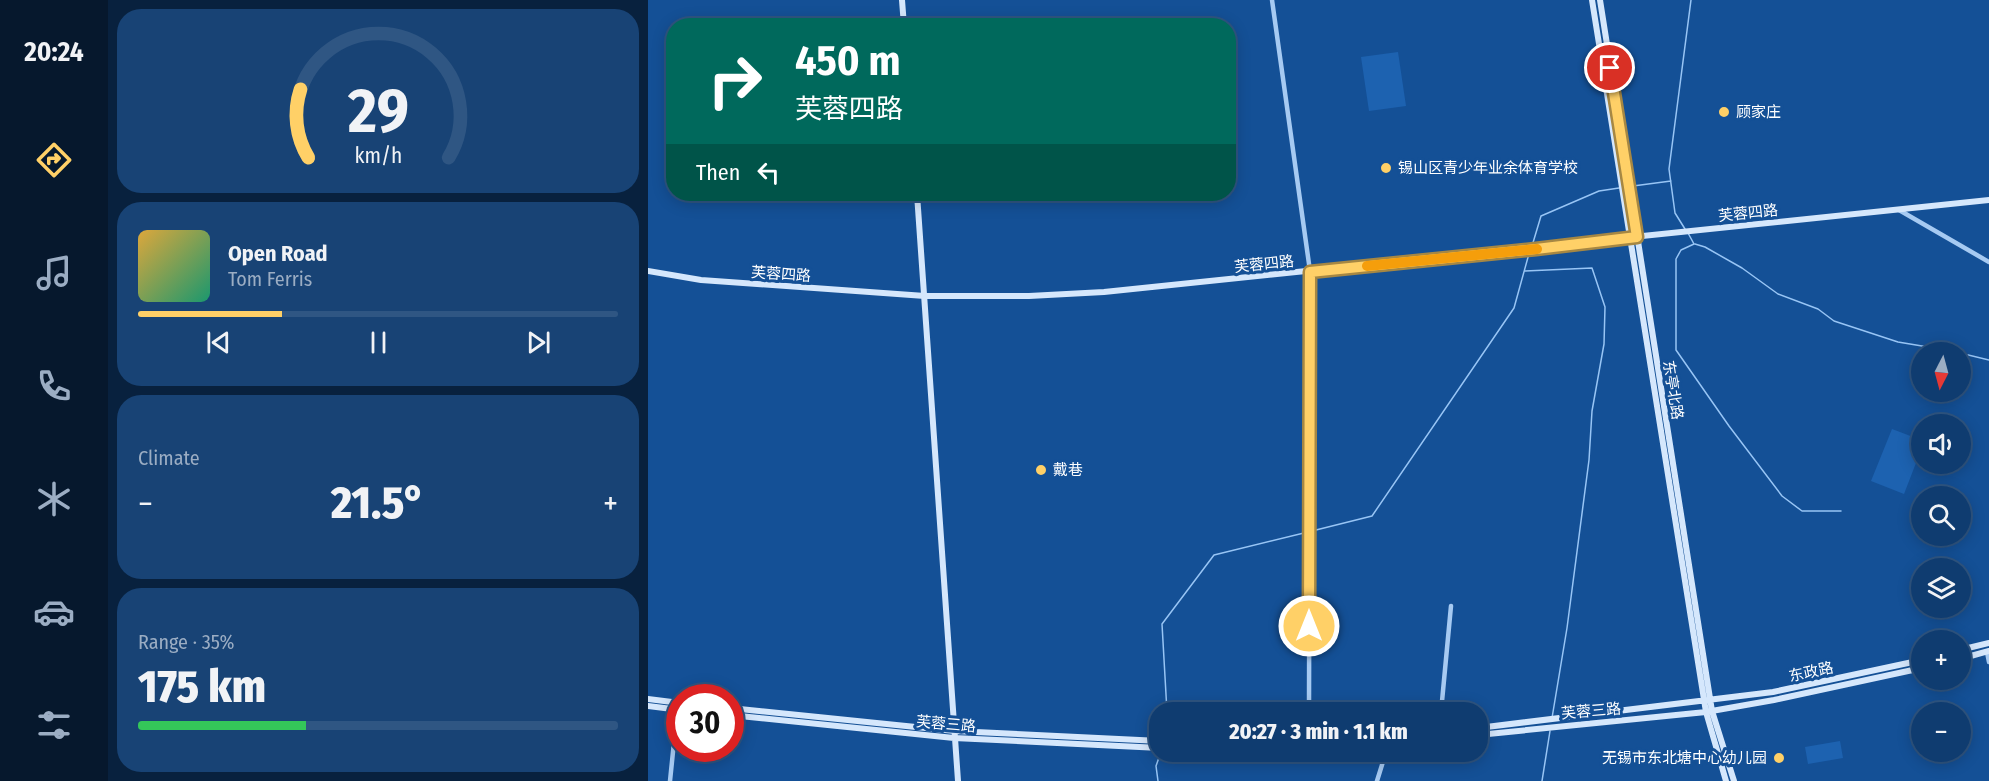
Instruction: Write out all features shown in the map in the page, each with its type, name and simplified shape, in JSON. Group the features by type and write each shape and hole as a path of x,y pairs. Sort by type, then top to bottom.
{"main road":[{"path":"902,0 903,18"},
{"name":"东亭北路","path":"1592,0 1620,181 1627,196"},
{"name":"东亭北路","path":"1600,0 1628,180 1627,196 1633,237 1707,701 1726,781"},
{"name":"芙蓉四路","path":"648,271 701,280 925,296 1029,296 1104,292 1310,272 1989,200"},
{"path":"918,201 958,781"},
{"path":"1971,647 1989,643"},
{"path":"1971,656 1988,652"},
{"name":"东政路","path":"1707,701 1773,692 1911,662"},
{"name":"东政路","path":"1709,711 1774,700 1911,670"},
{"path":"648,699 666,703"},
{"name":"芙蓉三路","path":"1488,733 1567,718 1707,701"},
{"path":"648,706 666,706"},
{"name":"芙蓉三路","path":"744,710 954,734"},
{"name":"东亭北路","path":"1709,711 1734,781"},
{"name":"芙蓉三路","path":"1488,727 1568,726 1709,711"},
{"name":"芙蓉三路","path":"744,716 954,734 1149,745"}],"street":[{"path":"1272,0 1310,272 1309,702"},
{"path":"1899,210 1989,262"},
{"path":"1442,702 1451,606"},
{"path":"1988,652 1989,662"},
{"path":"670,781 672,762"},
{"path":"1377,781 1383,762"}],"shaded area":[{"path":"1398,52 1406,106 1369,111 1361,57"},
{"path":"1892,429 1911,436 1912,474 1904,494 1871,481"},
{"path":"1840,741 1843,758 1808,764 1805,747"}],"waterway":[{"path":"1685,229 1675,213 1669,169 1691,0"},
{"path":"1633,186 1671,181"},
{"path":"1532,246 1541,216 1599,191 1619,188"},
{"path":"1688,233 1694,244 1681,250 1676,259 1676,350 1782,496 1802,511 1841,511"},
{"path":"1695,244 1705,247 1742,268 1778,294 1818,309 1834,321 1911,344"},
{"path":"1312,531 1372,516 1514,308 1530,250"},
{"path":"1525,271 1592,268 1605,307 1604,344 1592,411 1589,460 1567,628 1552,718"},
{"path":"1971,356 1989,360"},
{"path":"1166,702 1162,624 1214,555 1308,532"},
{"path":"1542,781 1550,731"},
{"path":"1157,762 1158,781"}],"slow traffic":[{"path":"1367,266 1537,249"}],"place":[{"name":"顾家庄","path":"1724,112"},
{"name":"锡山区青少年业余体育学校","path":"1386,168"},
{"name":"戴巷","path":"1041,470"},
{"name":"无锡市东北塘中心幼儿园","path":"1779,758"}],"route":[{"path":"1309,626 1310,272 1637,237 1610,68"}]}
